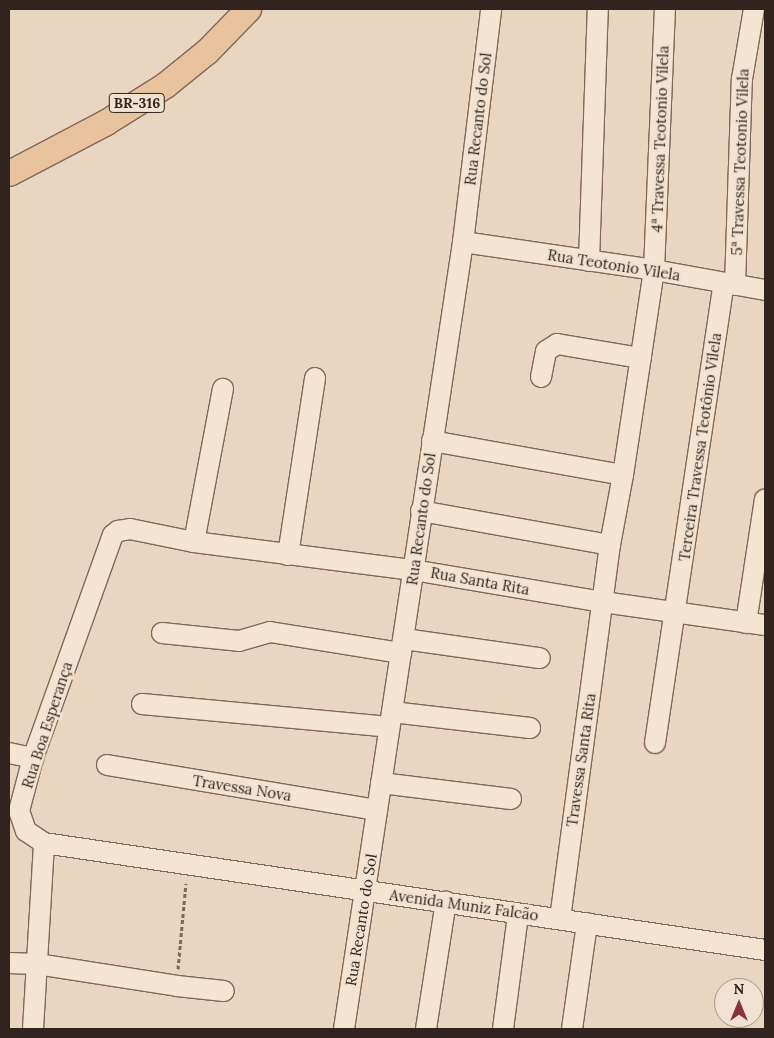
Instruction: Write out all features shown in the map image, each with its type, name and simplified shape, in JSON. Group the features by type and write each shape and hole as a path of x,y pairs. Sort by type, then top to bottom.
{"main road":[{"name":"BR-316","path":"9,173 106,122 165,85 207,51 248,9"}],"street":[{"name":"Rua Recanto do Sol","path":"344,1029 463,242 491,9"},
{"path":"589,260 598,9"},
{"name":"4ª Travessa Teotonio Vilela","path":"654,270 665,9"},
{"name":"5ª Travessa Teotonio Vilela","path":"730,284 742,79 754,9"},
{"name":"Rua Teotonio Vilela","path":"463,242 654,270 765,290"},
{"path":"603,602 610,545 623,475 654,270"},
{"name":"Terceira Travessa Teotônio Vilela","path":"655,743 675,611 730,284"},
{"path":"541,377 546,351 557,344 640,358"},
{"path":"288,555 315,378"},
{"path":"194,542 223,390"},
{"path":"432,442 623,475"},
{"path":"756,624 765,499"},
{"path":"421,510 610,545"},
{"name":"Rua Santa Rita","path":"113,535 118,531 130,530 194,542 413,570 603,602 756,624"},
{"name":"Rua Boa Esperança","path":"44,843 26,831 19,811 33,758 113,535"},
{"name":"Travessa Santa Rita","path":"560,918 603,602"},
{"path":"162,632 239,641 270,632 540,658"},
{"path":"142,704 530,728"},
{"path":"9,753 33,758"},
{"name":"Travessa Nova","path":"107,765 377,810"},
{"path":"381,783 511,799"},
{"path":"33,1029 44,843"},
{"name":"Avenida Muniz Falcão","path":"44,843 446,902 518,915 560,918 765,950"},
{"path":"426,1029 446,902"},
{"path":"503,1029 518,915"},
{"path":"572,1029 587,923"},
{"path":"9,963 37,964 177,986 224,991"}],"path":[{"path":"177,986 187,865"}]}
